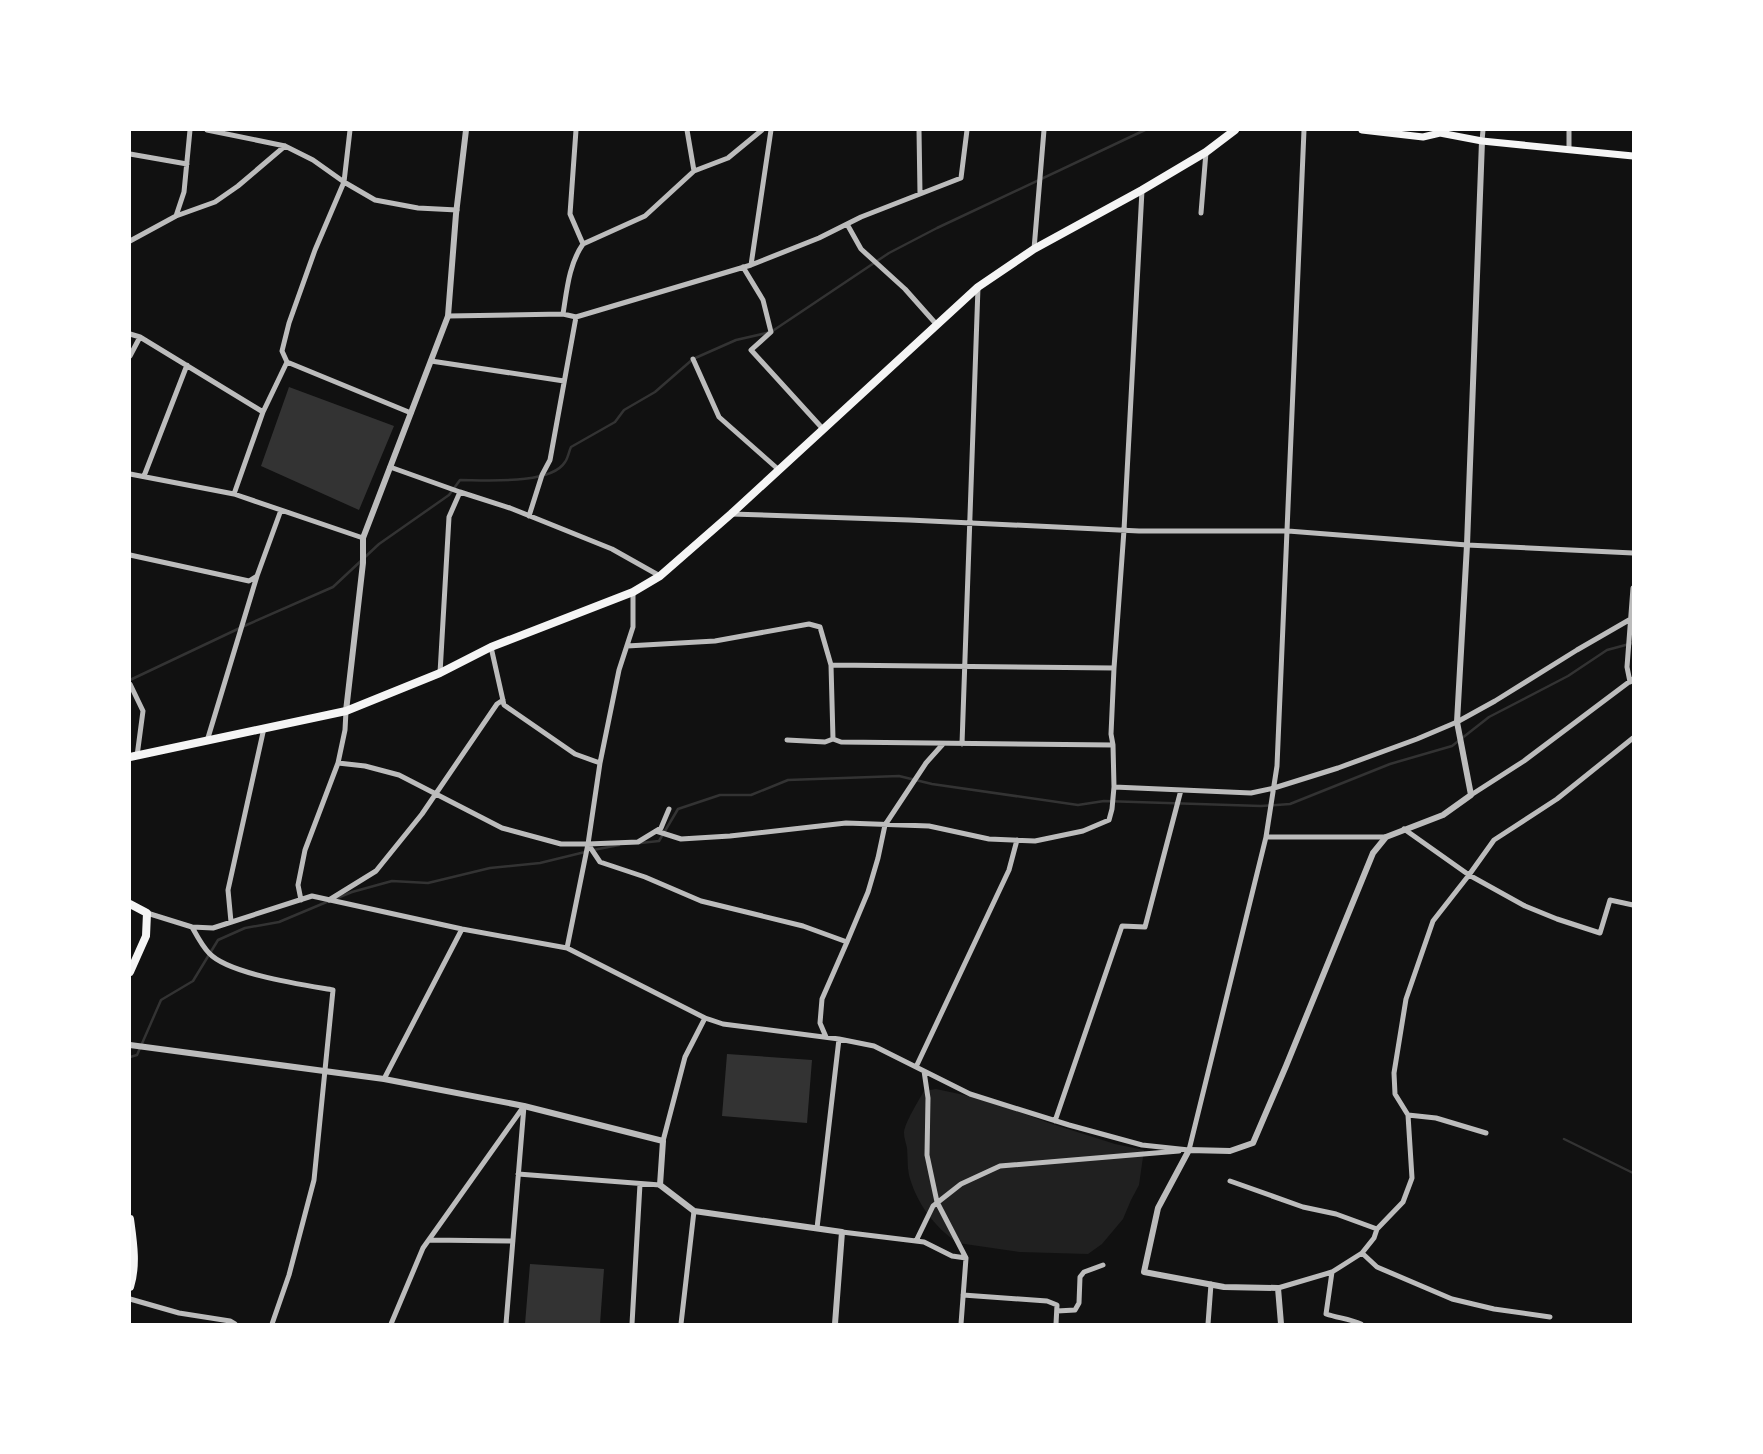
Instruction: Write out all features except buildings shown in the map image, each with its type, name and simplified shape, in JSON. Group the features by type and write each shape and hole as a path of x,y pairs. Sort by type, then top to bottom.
{"main road":[{"path":"133,756 346,710 440,674 491,647 633,592 660,576 731,514 978,287 1034,249 1142,190 1206,152 1235,130"},
{"path":"1362,130 1423,137 1437,132 1482,141 1633,156"},
{"path":"130,904 147,913 146,936 130,972"},
{"path":"130,1219 134,1255 130,1287"}],"street":[{"path":"176,216 184,192 190,130"},
{"path":"207,130 284,146 313,160 344,182 375,200 418,208 457,210"},
{"path":"350,130 344,182 289,323 282,350 287,362 411,413"},
{"path":"301,900 298,885 306,850 338,763 345,730 363,564 363,538 448,316 466,130"},
{"path":"576,130 570,214 583,244"},
{"path":"687,130 694,171"},
{"path":"563,314 569,275 576,254 583,244 645,216 694,171 728,158 762,130"},
{"path":"751,265 771,130"},
{"path":"919,130 920,194"},
{"path":"448,316 563,314 576,317 751,265 961,178 967,130"},
{"path":"1034,249 1044,130"},
{"path":"1304,130 1288,531 1274,788 1266,836 1189,1150 1158,1208 1144,1272 1224,1287 1278,1288 1332,1272 1362,1253 1374,1238 1377,1230 1403,1202 1412,1178 1408,1116 1395,1094 1394,1073 1406,999 1433,921 1494,840 1558,799 1633,738"},
{"path":"1471,795 1457,722 1467,545 1483,130"},
{"path":"1568,150 1569,130"},
{"path":"130,241 176,216 215,202 238,186 284,146"},
{"path":"1201,213 1206,152"},
{"path":"130,154 186,164"},
{"path":"656,831 681,839 730,836 846,823 929,826 989,839 1035,841 1083,831 1109,820 1112,809 1113,789 1113,745 1111,734 1114,668 1124,530 1142,190"},
{"path":"848,224 861,249 905,289 937,325"},
{"path":"743,267 763,300 771,332 752,350 823,429"},
{"path":"962,744 968,523 978,287"},
{"path":"529,516 542,475 550,460 576,317"},
{"path":"130,334 140,337 263,412"},
{"path":"130,356 140,337"},
{"path":"693,359 719,418 778,470"},
{"path":"430,361 564,381"},
{"path":"234,494 263,412 287,362"},
{"path":"144,476 187,365"},
{"path":"390,467 529,516 612,549 660,576"},
{"path":"130,474 234,494 363,538"},
{"path":"440,674 450,517 460,492"},
{"path":"207,741 257,576 281,510"},
{"path":"731,514 1124,530 1288,531 1467,545 1633,553"},
{"path":"130,555 249,581 257,576"},
{"path":"1266,836 1386,837 1443,815 1524,761 1631,680 1627,666 1629,620 1633,588"},
{"path":"568,948 588,844 600,763 619,670 633,627 633,592"},
{"path":"1113,789 1251,793 1274,788 1338,768 1457,722 1629,620"},
{"path":"626,646 715,641 810,624 820,627 832,666 832,739"},
{"path":"491,647 504,705 575,754 600,763"},
{"path":"832,666 1114,668"},
{"path":"130,684 143,711 133,756"},
{"path":"329,900 376,871 422,814 497,704 503,700"},
{"path":"231,922 228,890 264,728"},
{"path":"786,740 825,742 832,739 841,742 1113,745"},
{"path":"826,1037 820,1023 822,999 868,892 885,825 926,763 943,744"},
{"path":"338,763 365,766 399,776 502,828 560,844 638,842 661,828 669,809"},
{"path":"1055,1121 1122,926 1145,927 1181,790"},
{"path":"1404,829 1469,875 1525,906 1557,919 1600,933 1610,900 1633,905"},
{"path":"147,913 192,927 213,928 312,896 462,929 568,948 705,1018 723,1024 826,1037 874,1046 970,1094 1142,1146 1230,1151 1253,1143 1372,853 1386,837"},
{"path":"916,1067 1009,870 1017,840"},
{"path":"588,844 600,862 645,877 701,901 803,926 847,942"},
{"path":"192,927 209,954 227,966 280,980 333,990 314,1180 289,1276 272,1324"},
{"path":"384,1079 462,929"},
{"path":"660,1185 662,1141 685,1057 705,1018"},
{"path":"817,1228 839,1039"},
{"path":"130,1045 384,1079 524,1106 662,1141"},
{"path":"924,1071 928,1098 927,1155 937,1202 966,1258 961,1324"},
{"path":"506,1324 524,1106"},
{"path":"391,1324 424,1248 524,1106"},
{"path":"1408,1116 1436,1118 1486,1133"},
{"path":"916,1241 933,1206 937,1202 961,1184 1000,1166 1152,1155 1189,1150"},
{"path":"518,1174 660,1185 694,1211 769,1223 924,1242 952,1256 966,1258"},
{"path":"1230,1181 1303,1207 1336,1214 1377,1230"},
{"path":"632,1324 640,1184"},
{"path":"681,1324 694,1211"},
{"path":"835,1324 842,1232"},
{"path":"429,1240 513,1241"},
{"path":"1362,1253 1377,1267 1452,1300 1550,1317"},
{"path":"1057,1311 1075,1310 1079,1303 1080,1277 1084,1272 1103,1265"},
{"path":"1332,1272 1326,1314 1342,1320 1353,1320 1361,1324"},
{"path":"1208,1324 1210,1284"},
{"path":"1278,1288 1281,1324"},
{"path":"963,1296 1048,1301 1057,1305 1056,1324"},
{"path":"130,1300 179,1313 230,1321 235,1324"}],"shaded area":[{"path":"289,387 394,426 359,510 261,466"},
{"path":"727,1054 812,1060 807,1123 722,1116"},
{"path":"936,1089 1014,1110 1115,1144 1144,1150 1139,1185 1123,1219 1102,1244 1088,1254 1020,1252 958,1243 949,1237 934,1222 916,1195 908,1172 907,1148 904,1135 906,1124 924,1091"},
{"path":"530,1264 604,1269 600,1324 525,1324"}],"waterway":[{"path":"130,680 242,627 333,587 379,544 449,495 460,480 517,480 546,475 557,469 566,460 571,447 615,422 624,410 655,392 693,359 736,340 771,332 889,253 937,228 1145,130"},
{"path":"640,843 659,841 678,809 720,795 751,795 788,780 899,776 932,784 1078,805 1104,801 1261,806 1290,804 1390,764 1452,746 1489,717 1568,676 1607,650 1633,643"},
{"path":"593,850 619,845"},
{"path":"337,898 392,881 428,883 490,868 540,863 585,852"},
{"path":"130,1057 137,1055 161,1000 193,981 218,940 245,928 279,922 329,901"},
{"path":"1564,1139 1633,1173"}]}
